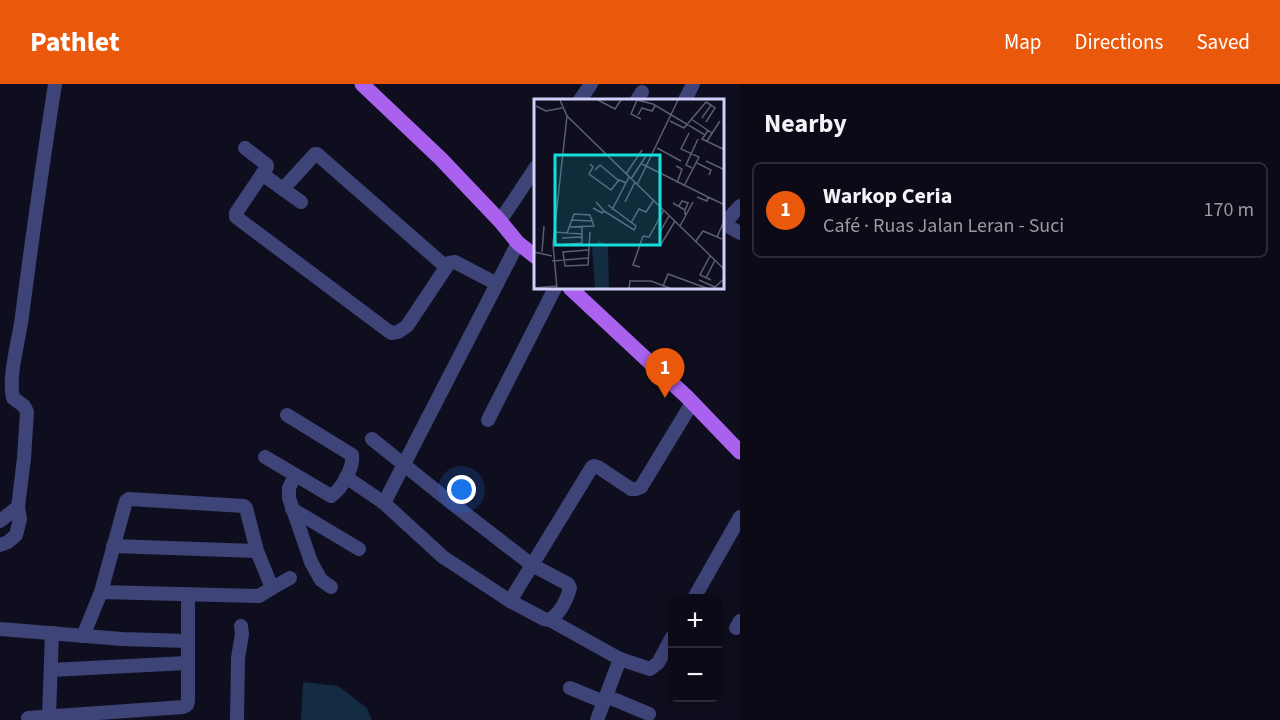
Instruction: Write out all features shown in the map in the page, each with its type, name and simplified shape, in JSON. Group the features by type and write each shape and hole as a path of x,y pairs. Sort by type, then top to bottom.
{"main road":[{"path":"362,84 441,159 518,243 534,255"},
{"path":"577,290 740,452"}],"street":[{"path":"0,545 16,535 20,519 18,507 27,412 24,406 13,398 11,383 55,84"},
{"path":"581,99 591,84"},
{"path":"686,99 693,84"},
{"path":"245,148 267,165 266,170 236,213 236,217 392,333 407,326 449,262 454,262 497,284"},
{"path":"283,189 317,154 446,267"},
{"path":"500,221 534,170"},
{"path":"262,174 301,202"},
{"path":"725,223 740,206"},
{"path":"725,224 740,232"},
{"path":"384,503 518,243"},
{"path":"488,420 554,290"},
{"path":"510,600 592,467 598,467 631,489 641,487 692,403"},
{"path":"265,457 331,496 346,477 353,459 352,455 287,415"},
{"path":"372,439 532,565 568,584 569,594 556,616 550,620"},
{"path":"295,476 289,488 292,509 311,562 321,580 331,587"},
{"path":"346,477 384,503 443,557 510,600 620,659 651,669 658,663 668,644"},
{"path":"83,636 101,592 126,501 132,499 244,506 256,550 272,588"},
{"path":"0,521 18,507"},
{"path":"292,509 359,549"},
{"path":"696,594 740,517"},
{"path":"113,546 256,550"},
{"path":"101,592 260,596 290,578"},
{"path":"28,718 187,705 188,594"},
{"path":"237,720 241,626"},
{"path":"0,629 122,639 187,641"},
{"path":"49,716 52,633"},
{"path":"597,720 620,659"},
{"path":"51,670 187,663"},
{"path":"570,688 649,714"}],"water":[{"path":"303,682 338,686 367,708 372,720 301,720"}],"place":[{"name":"Warkop Ceria","path":"665,398"}]}
